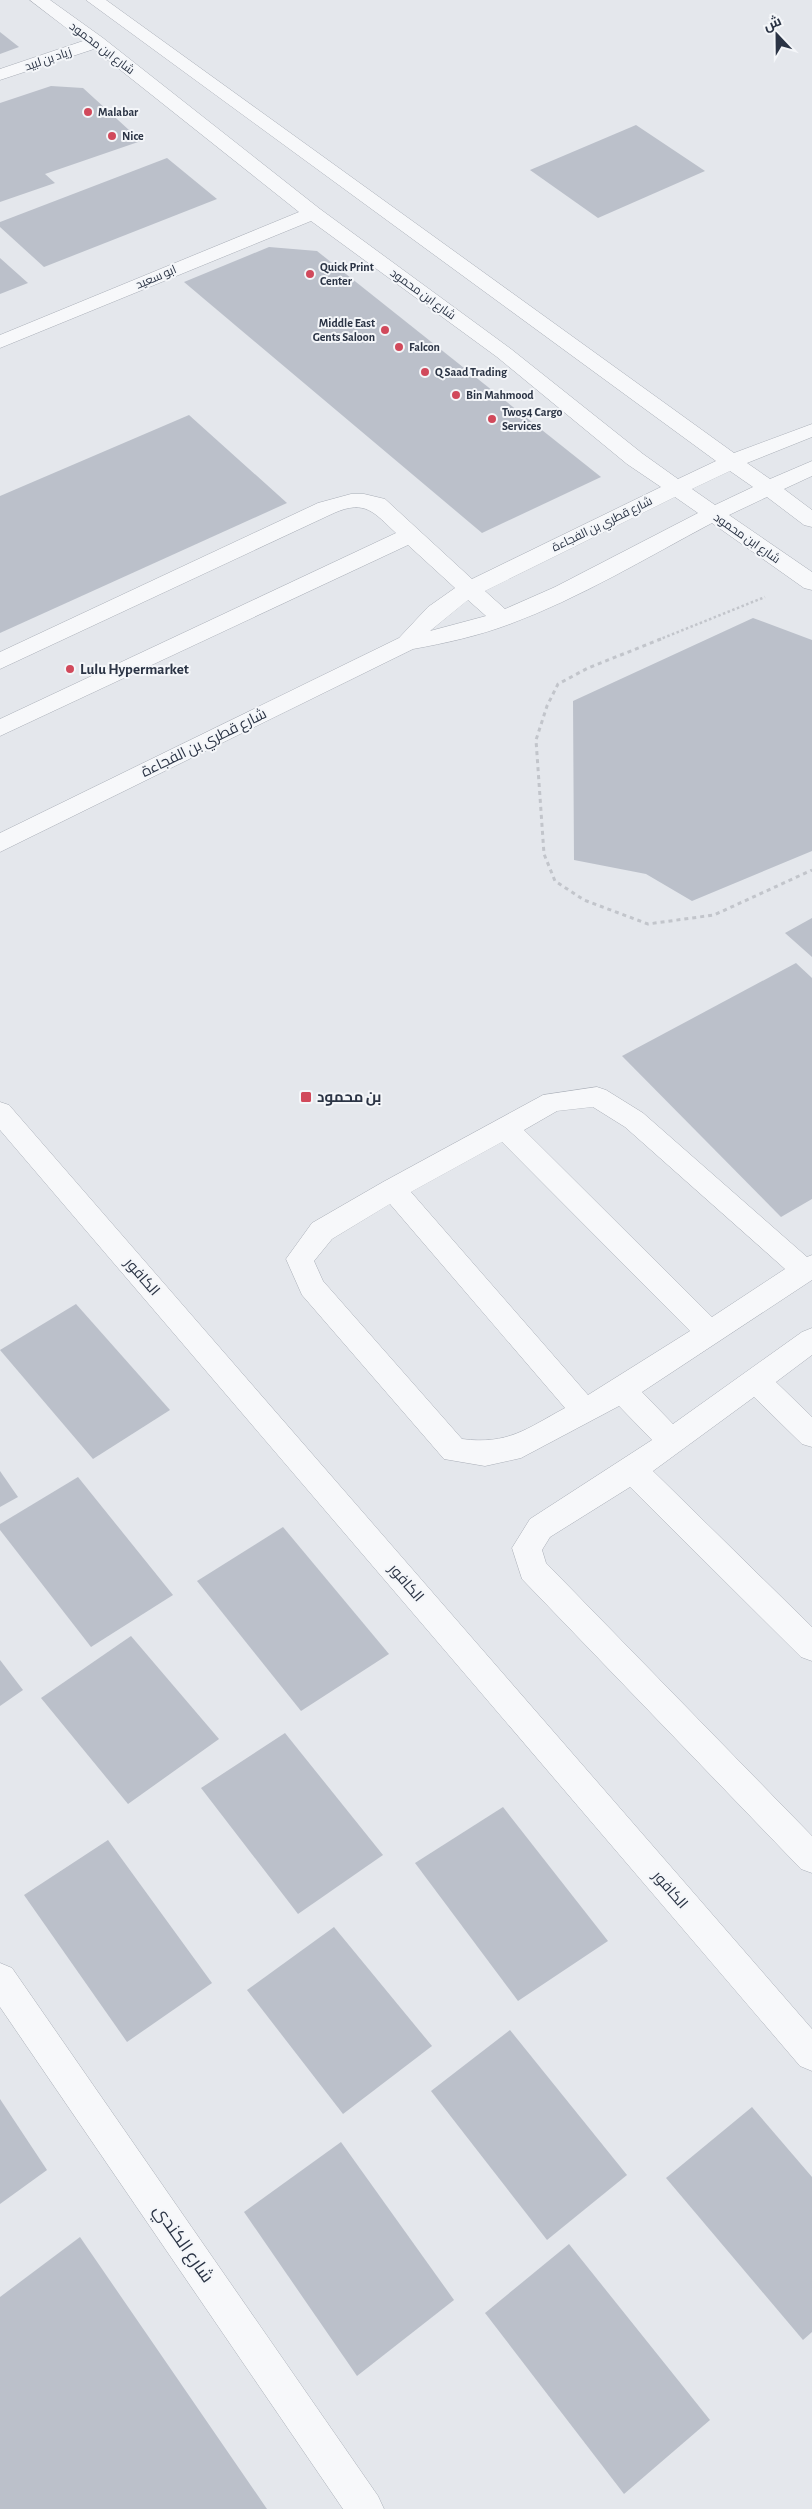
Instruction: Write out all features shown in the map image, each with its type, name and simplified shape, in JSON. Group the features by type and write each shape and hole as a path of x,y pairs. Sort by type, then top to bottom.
{"street":[{"name":"شارع ابن محمود","path":"38,0 97,42 313,213 504,353 636,458 810,582"},
{"path":"95,0 812,520"},
{"name":"زياد بن لبيد","path":"0,75 97,42"},
{"name":"ابو سعيد","path":"0,342 313,213"},
{"name":"شارع قطري بن الفجاءة","path":"407,642 419,627 447,602 470,589 730,462 812,430"},
{"name":"شارع قطري بن الفجاءة","path":"0,844 407,642 455,634 502,619 563,592 713,514 812,468"},
{"path":"0,661 336,504 353,499 364,499 377,504 502,619"},
{"path":"0,728 411,535"},
{"path":"597,1096 634,1120 808,1268 622,1390 521,1446 485,1454 454,1450 312,1287 300,1259 322,1232 393,1189 505,1128 552,1102 597,1096"},
{"name":"الكافور","path":"0,1112 812,2054"},
{"path":"505,1128 709,1332"},
{"path":"393,1189 585,1411"},
{"path":"812,1340 632,1470 540,1528 527,1548 532,1570 812,1858"},
{"path":"756,1381 812,1435"},
{"path":"622,1390 672,1442"},
{"path":"632,1470 812,1647"},
{"name":"شارع الكندي","path":"0,1979 365,2509"}],"path":[{"path":"810,582 588,668 558,684 547,706 536,740 544,854 555,881 584,900 648,924 677,922 714,914 752,899 812,870"}],"building":[{"path":"0,32 19,47 0,54"},
{"path":"51,86 83,88 141,141 45,174 55,183 0,202 0,103"},
{"path":"636,125 705,171 598,218 530,170"},
{"path":"167,158 217,199 44,267 0,227 0,222"},
{"path":"269,247 317,251 601,477 482,533 184,282"},
{"path":"0,258 28,283 0,294"},
{"path":"189,415 287,503 0,633 0,496"},
{"path":"753,618 812,640 812,851 692,901 646,874 574,860 573,701"},
{"path":"812,918 812,957 785,933"},
{"path":"796,963 812,978 812,1199 781,1217 622,1056"},
{"path":"76,1304 170,1410 93,1459 0,1350"},
{"path":"0,1471 18,1497 0,1507"},
{"path":"78,1477 173,1595 91,1647 0,1530 0,1524"},
{"path":"283,1527 389,1654 301,1711 197,1581"},
{"path":"131,1636 219,1739 128,1804 41,1698"},
{"path":"0,1660 23,1690 0,1706"},
{"path":"285,1733 383,1855 298,1914 201,1788"},
{"path":"503,1807 608,1941 518,2001 415,1863"},
{"path":"108,1840 212,1983 127,2042 24,1895"},
{"path":"334,1927 432,2046 343,2114 247,1990"},
{"path":"510,2030 627,2175 547,2240 431,2091"},
{"path":"0,2099 47,2170 0,2204"},
{"path":"752,2107 812,2177 812,2332 803,2340 666,2178"},
{"path":"341,2142 454,2300 357,2376 244,2212"},
{"path":"80,2237 267,2509 0,2509 0,2297"},
{"path":"569,2244 710,2420 624,2494 485,2313"}],"place":[{"name":"Malabar","path":"88,112"},
{"name":"Nice","path":"112,136"},
{"name":"Quick Print Center","path":"310,274"},
{"name":"Middle East Gents Saloon","path":"385,330"},
{"name":"Falcon","path":"399,347"},
{"name":"Q Saad Trading","path":"425,372"},
{"name":"Bin Mahmood","path":"456,395"},
{"name":"Two54 Cargo Services","path":"492,419"},
{"name":"Lulu Hypermarket","path":"70,669"},
{"name":"بن محمود","path":"306,1097"}]}
